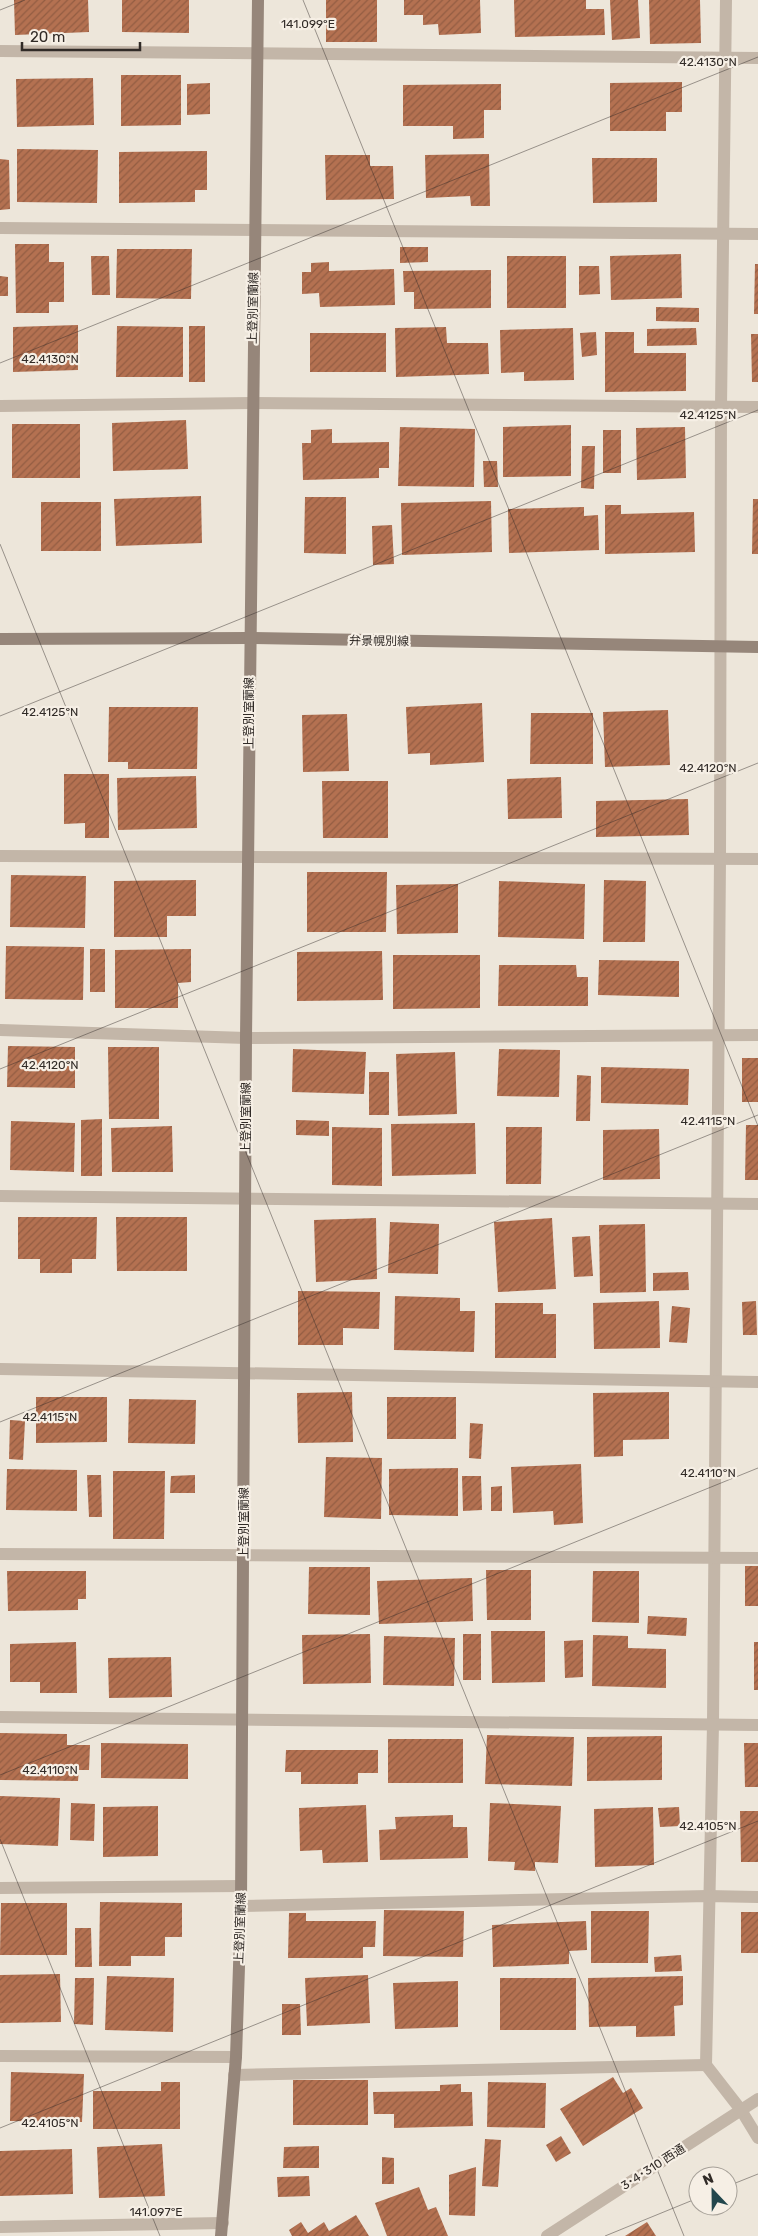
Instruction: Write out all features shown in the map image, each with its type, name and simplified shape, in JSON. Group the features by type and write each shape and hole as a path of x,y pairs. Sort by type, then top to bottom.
{"main road":[{"name":"上登別室蘭線","path":"220,2236 236,2057 241,1906 249,638 258,0"},
{"name":"弁景幌別線","path":"0,639 249,638 758,647"}],"street":[{"path":"726,0 721,407 720,858 713,1724 706,2065 741,2110 758,2138"},
{"path":"0,51 758,58"},
{"path":"0,228 758,234"},
{"path":"0,406 252,403 758,407"},
{"path":"0,856 758,859"},
{"path":"0,1030 246,1038 758,1035"},
{"path":"0,1196 758,1204"},
{"path":"0,1369 758,1382"},
{"path":"0,1554 758,1558"},
{"path":"0,1717 758,1725"},
{"path":"0,1888 241,1886"},
{"path":"241,1906 708,1896 758,1897"},
{"path":"0,2056 236,2057"},
{"path":"234,2074 706,2065"},
{"name":"3･4･310 西通","path":"547,2236 758,2099"},
{"path":"0,2226 222,2223"}],"building":[{"path":"14,0 88,0 89,32 15,35"},
{"path":"122,0 189,0 189,33 122,32"},
{"path":"326,0 377,0 377,42 326,42"},
{"path":"404,0 480,0 481,33 439,35 438,24 423,25 423,15 404,15"},
{"path":"514,0 586,0 586,9 604,9 605,35 515,37"},
{"path":"610,0 638,0 640,38 612,40"},
{"path":"649,0 700,0 701,43 650,44"},
{"path":"121,75 181,75 181,125 121,126"},
{"path":"93,78 94,125 17,127 16,79"},
{"path":"682,82 682,112 666,112 666,131 610,131 610,83"},
{"path":"210,83 210,114 187,115 187,84"},
{"path":"501,84 501,110 484,110 484,138 453,139 453,126 403,126 403,85"},
{"path":"17,149 98,150 97,203 17,202"},
{"path":"207,151 207,190 195,190 195,202 119,203 119,152"},
{"path":"489,154 490,206 471,206 470,196 426,198 425,155"},
{"path":"325,155 370,155 370,166 393,166 394,199 326,200"},
{"path":"592,158 657,158 657,202 593,203"},
{"path":"0,159 9,160 10,209 0,210"},
{"path":"15,244 49,244 49,262 64,262 64,302 49,302 49,313 16,313"},
{"path":"400,247 428,247 428,262 400,263"},
{"path":"117,249 192,249 191,299 116,298"},
{"path":"681,254 682,298 611,300 610,256"},
{"path":"91,256 109,256 110,295 92,295"},
{"path":"507,256 566,256 566,308 507,308"},
{"path":"329,262 329,271 394,269 395,305 320,307 319,293 302,294 302,272 311,272 311,263"},
{"path":"755,264 758,264 758,314 754,314"},
{"path":"579,266 599,266 600,294 579,295"},
{"path":"491,270 491,308 414,309 414,292 404,292 403,271"},
{"path":"0,276 8,277 8,296 0,296"},
{"path":"656,307 699,308 699,322 656,321"},
{"path":"78,325 78,370 13,372 13,327"},
{"path":"117,326 183,327 183,377 116,377"},
{"path":"189,326 205,326 205,382 189,382"},
{"path":"446,327 447,343 488,343 489,374 396,377 395,328"},
{"path":"573,328 574,380 524,381 524,372 501,373 500,330"},
{"path":"696,328 697,345 647,346 647,329"},
{"path":"596,332 597,355 582,357 580,333"},
{"path":"605,332 634,332 634,353 686,353 686,391 605,392"},
{"path":"310,333 386,333 386,372 310,372"},
{"path":"751,334 758,334 758,382 752,382"},
{"path":"186,420 188,469 113,471 112,423"},
{"path":"12,424 80,424 80,478 12,478"},
{"path":"571,425 571,476 503,477 503,427"},
{"path":"400,427 475,429 474,487 398,486"},
{"path":"685,427 686,478 637,480 636,428"},
{"path":"332,429 332,443 389,442 389,468 379,468 379,478 303,480 302,443 311,443 311,430"},
{"path":"603,430 621,430 621,473 603,473"},
{"path":"582,446 595,446 594,489 581,488"},
{"path":"483,461 497,461 498,487 484,487"},
{"path":"201,496 202,543 116,546 114,499"},
{"path":"305,497 346,497 346,554 304,553"},
{"path":"753,499 758,499 758,554 752,554"},
{"path":"491,501 492,552 402,555 401,503"},
{"path":"41,502 101,502 101,551 41,551"},
{"path":"605,505 621,505 621,514 694,512 695,552 605,554"},
{"path":"584,507 584,516 598,515 599,550 509,553 508,509"},
{"path":"392,525 394,564 373,565 372,526"},
{"path":"482,703 484,762 430,765 430,753 408,754 406,707"},
{"path":"109,707 198,707 197,769 128,769 128,762 108,762"},
{"path":"668,710 670,765 605,767 603,712"},
{"path":"531,713 593,713 593,764 530,764"},
{"path":"347,714 349,771 303,772 302,715"},
{"path":"64,774 109,774 109,838 85,838 85,823 64,824"},
{"path":"196,776 197,828 118,830 117,778"},
{"path":"561,777 562,818 508,819 507,779"},
{"path":"322,781 388,781 388,838 323,838"},
{"path":"688,799 689,835 596,837 596,801"},
{"path":"307,872 387,872 386,932 307,932"},
{"path":"11,875 86,876 85,928 10,927"},
{"path":"196,880 196,916 167,916 167,937 114,937 114,881"},
{"path":"604,880 646,881 645,942 603,942"},
{"path":"499,881 585,884 584,939 498,937"},
{"path":"458,884 458,933 397,934 396,885"},
{"path":"6,946 84,947 83,1000 5,999"},
{"path":"90,949 105,949 105,992 90,992"},
{"path":"191,949 191,982 178,983 178,1008 115,1008 115,950"},
{"path":"382,951 383,1000 297,1001 297,952"},
{"path":"393,955 480,955 480,1008 393,1009"},
{"path":"599,960 679,961 679,997 598,995"},
{"path":"499,965 576,965 577,977 588,977 588,1006 498,1006"},
{"path":"8,1046 75,1047 75,1088 7,1087"},
{"path":"108,1047 159,1047 159,1119 109,1119"},
{"path":"293,1049 366,1052 364,1094 292,1092"},
{"path":"499,1049 560,1050 559,1097 497,1096"},
{"path":"455,1052 457,1114 398,1116 396,1054"},
{"path":"742,1058 758,1058 758,1102 742,1102"},
{"path":"601,1067 689,1069 688,1105 601,1103"},
{"path":"369,1072 389,1072 389,1115 369,1115"},
{"path":"577,1075 591,1076 590,1121 576,1121"},
{"path":"102,1119 102,1176 81,1176 81,1120"},
{"path":"296,1120 329,1121 329,1136 296,1135"},
{"path":"11,1121 75,1123 74,1172 10,1170"},
{"path":"475,1123 476,1174 392,1176 391,1124"},
{"path":"746,1125 758,1125 758,1180 745,1180"},
{"path":"172,1126 173,1172 112,1172 111,1128"},
{"path":"332,1127 382,1128 382,1186 332,1185"},
{"path":"506,1127 542,1127 541,1184 506,1184"},
{"path":"659,1129 660,1179 603,1180 603,1130"},
{"path":"18,1217 97,1217 96,1259 72,1259 72,1273 40,1273 40,1259 18,1259"},
{"path":"116,1217 187,1217 187,1271 117,1271"},
{"path":"376,1218 377,1279 316,1282 314,1220"},
{"path":"552,1218 556,1289 498,1292 494,1222"},
{"path":"390,1222 439,1224 438,1274 388,1273"},
{"path":"645,1224 646,1292 600,1293 599,1225"},
{"path":"590,1236 593,1276 574,1277 572,1237"},
{"path":"688,1272 689,1290 653,1291 653,1273"},
{"path":"298,1291 380,1292 379,1329 343,1328 343,1345 298,1345"},
{"path":"395,1296 460,1298 460,1311 475,1311 474,1352 394,1350"},
{"path":"659,1301 660,1348 594,1349 593,1303"},
{"path":"756,1301 757,1335 743,1335 742,1302"},
{"path":"495,1303 543,1303 543,1314 556,1314 556,1358 495,1358"},
{"path":"672,1306 690,1308 687,1343 669,1342"},
{"path":"352,1392 353,1442 298,1443 297,1393"},
{"path":"669,1392 669,1439 623,1440 623,1456 594,1457 593,1393"},
{"path":"36,1397 107,1397 107,1442 36,1443"},
{"path":"387,1397 456,1397 456,1439 387,1439"},
{"path":"129,1399 196,1400 195,1444 128,1443"},
{"path":"10,1420 25,1421 23,1460 9,1459"},
{"path":"470,1423 483,1424 481,1459 469,1458"},
{"path":"326,1457 382,1458 381,1519 324,1517"},
{"path":"581,1464 583,1523 554,1525 553,1511 513,1513 511,1467"},
{"path":"458,1468 458,1516 389,1515 389,1469"},
{"path":"7,1469 77,1470 77,1511 6,1510"},
{"path":"113,1471 165,1471 164,1539 113,1539"},
{"path":"87,1475 101,1475 102,1517 89,1517"},
{"path":"195,1475 195,1493 170,1493 171,1476"},
{"path":"462,1476 481,1476 482,1510 463,1511"},
{"path":"502,1486 502,1511 491,1511 491,1487"},
{"path":"745,1566 758,1566 758,1606 745,1606"},
{"path":"309,1567 370,1567 370,1615 308,1614"},
{"path":"486,1570 531,1570 531,1620 487,1620"},
{"path":"7,1571 86,1571 86,1599 78,1599 78,1610 8,1611"},
{"path":"593,1571 639,1571 639,1623 592,1622"},
{"path":"472,1578 473,1621 379,1624 377,1581"},
{"path":"648,1616 687,1618 686,1636 647,1634"},
{"path":"491,1631 545,1631 545,1682 492,1683"},
{"path":"370,1634 371,1683 303,1684 302,1635"},
{"path":"463,1634 481,1634 481,1680 463,1680"},
{"path":"593,1635 628,1636 628,1648 666,1649 666,1688 592,1686"},
{"path":"384,1636 455,1638 454,1686 383,1685"},
{"path":"583,1640 583,1677 565,1678 564,1641"},
{"path":"76,1642 77,1693 40,1693 40,1682 10,1682 10,1644"},
{"path":"754,1642 758,1642 758,1690 754,1690"},
{"path":"171,1657 172,1697 109,1698 108,1658"},
{"path":"0,1733 67,1734 67,1745 90,1745 89,1770 79,1770 78,1781 0,1780"},
{"path":"487,1735 574,1737 572,1786 485,1784"},
{"path":"662,1736 662,1780 587,1781 587,1737"},
{"path":"388,1739 463,1739 463,1783 388,1783"},
{"path":"101,1743 188,1744 188,1779 101,1778"},
{"path":"744,1743 758,1743 758,1787 745,1787"},
{"path":"286,1750 378,1750 378,1773 358,1773 358,1784 301,1784 301,1772 285,1772"},
{"path":"0,1796 60,1798 58,1846 0,1844"},
{"path":"71,1803 95,1804 94,1841 70,1840"},
{"path":"490,1803 561,1806 558,1863 535,1862 535,1871 514,1870 515,1862 488,1861"},
{"path":"366,1805 368,1862 323,1863 322,1850 300,1851 299,1808"},
{"path":"158,1806 158,1856 103,1857 103,1807"},
{"path":"653,1807 654,1865 595,1867 594,1809"},
{"path":"679,1807 680,1826 660,1827 658,1808"},
{"path":"740,1811 758,1811 758,1862 741,1862"},
{"path":"453,1815 453,1827 467,1827 468,1858 380,1860 379,1830 396,1829 395,1817"},
{"path":"100,1902 182,1903 182,1937 165,1937 165,1956 131,1956 131,1966 99,1966"},
{"path":"1,1903 67,1903 67,1955 0,1955"},
{"path":"384,1910 464,1911 463,1957 383,1956"},
{"path":"591,1911 649,1911 648,1963 591,1963"},
{"path":"741,1912 758,1912 758,1953 741,1953"},
{"path":"289,1913 306,1913 306,1921 376,1921 375,1947 363,1947 363,1958 288,1958"},
{"path":"586,1921 587,1950 569,1951 569,1964 493,1967 492,1925"},
{"path":"75,1928 91,1928 92,1967 75,1967"},
{"path":"681,1955 682,1971 655,1972 654,1957"},
{"path":"60,1974 61,2022 0,2023 0,1975"},
{"path":"368,1975 370,2023 307,2026 305,1978"},
{"path":"107,1976 174,1978 173,2032 105,2030"},
{"path":"683,1976 683,2005 674,2006 675,2036 636,2037 636,2026 589,2027 588,1978"},
{"path":"75,1978 94,1978 93,2025 74,2024"},
{"path":"500,1978 576,1978 576,2030 500,2030"},
{"path":"458,1981 458,2027 395,2029 393,1983"},
{"path":"282,2004 300,2004 301,2035 282,2035"},
{"path":"11,2072 84,2074 82,2122 10,2121"},
{"path":"613,2077 623,2093 631,2088 643,2108 583,2146 560,2109"},
{"path":"293,2080 368,2080 368,2125 293,2125"},
{"path":"161,2082 180,2082 180,2129 93,2129 93,2091 161,2091"},
{"path":"488,2082 546,2083 545,2128 487,2127"},
{"path":"461,2084 461,2092 472,2092 473,2126 394,2128 394,2114 374,2114 373,2092 440,2091 440,2085"},
{"path":"561,2136 571,2153 556,2162 546,2145"},
{"path":"485,2139 501,2140 498,2187 482,2186"},
{"path":"162,2144 165,2196 99,2198 97,2147"},
{"path":"319,2146 319,2168 283,2168 284,2147"},
{"path":"72,2149 73,2194 0,2196 0,2151"},
{"path":"382,2157 394,2158 394,2184 382,2184"},
{"path":"476,2167 475,2216 449,2215 449,2175"},
{"path":"309,2176 310,2196 278,2197 277,2177"},
{"path":"419,2187 428,2210 436,2207 448,2236 387,2236 375,2203"},
{"path":"356,2215 369,2236 292,2236 289,2230 301,2222 308,2233 324,2222 329,2231"},
{"path":"647,2222 656,2236 625,2236"}]}
